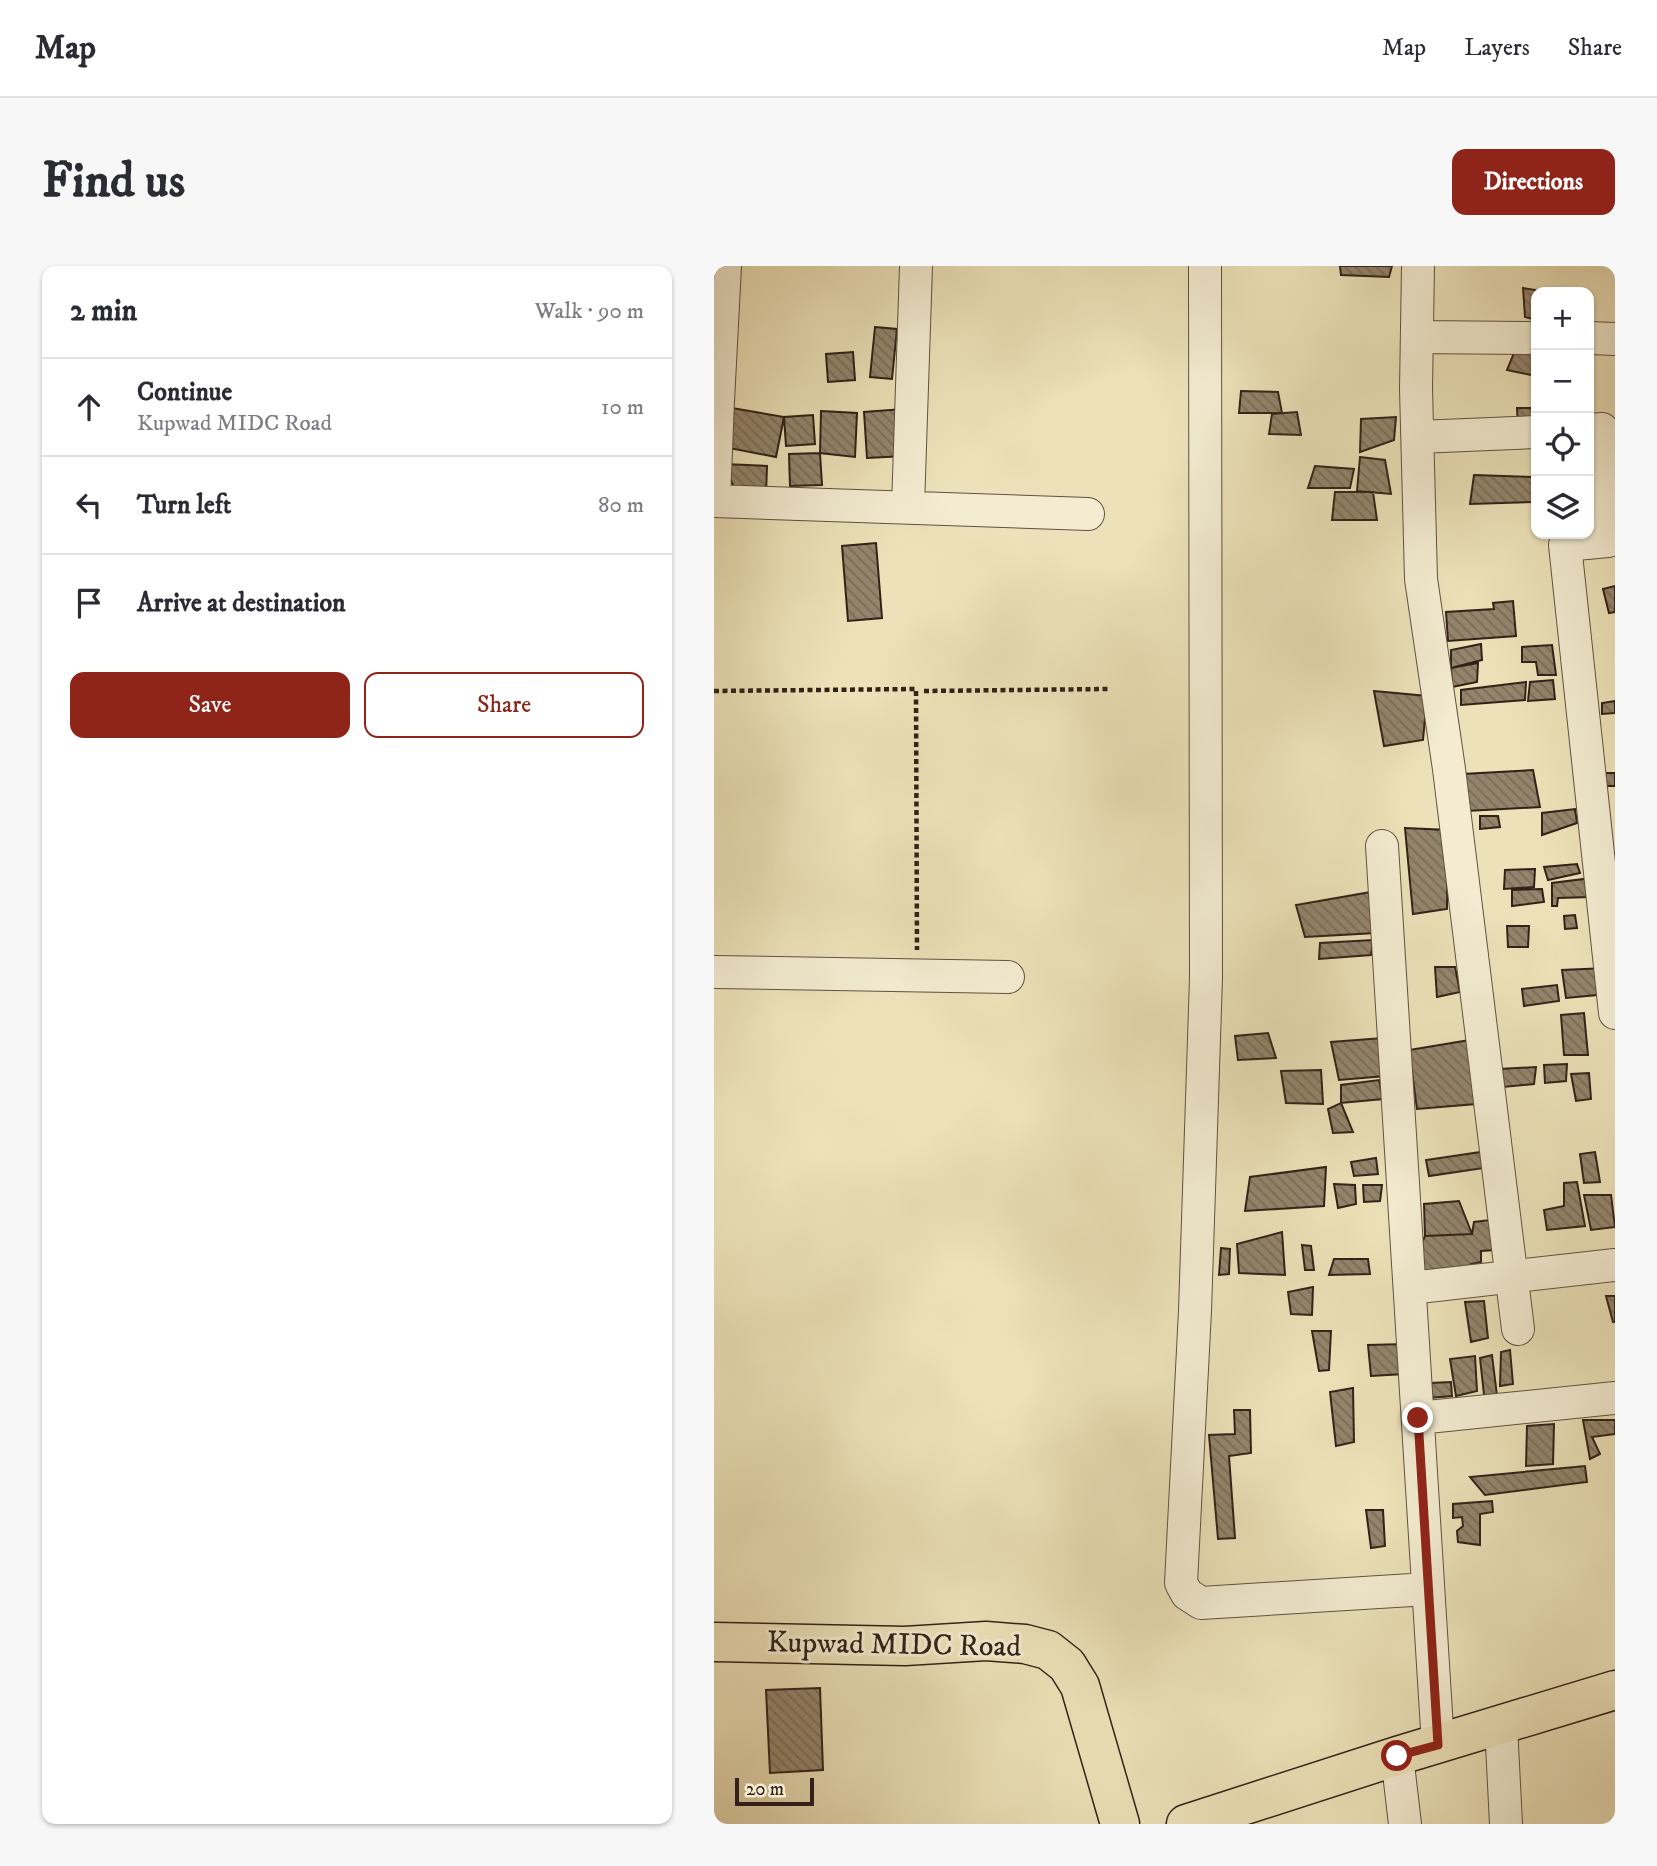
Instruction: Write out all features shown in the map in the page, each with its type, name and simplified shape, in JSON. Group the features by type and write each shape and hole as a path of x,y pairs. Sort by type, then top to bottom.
{"main road":[{"name":"Kupwad MIDC Road","path":"714,1642 905,1646 986,1641 1025,1644 1048,1650 1067,1665 1080,1686 1120,1824"},
{"path":"1185,1824 1615,1690"}],"street":[{"path":"725,266 716,401 714,500 1088,513"},
{"path":"908,508 916,266"},
{"path":"1205,266 1206,978 1195,1311 1181,1583 1188,1594 1201,1603 1428,1589"},
{"path":"1418,266 1421,579 1449,769 1518,1329"},
{"path":"1417,337 1531,338"},
{"path":"1594,338 1615,339"},
{"path":"1418,437 1531,432"},
{"path":"1602,441 1608,541 1565,545 1615,1013"},
{"path":"1382,846 1438,1745"},
{"path":"714,972 1008,977"},
{"path":"1410,1288 1615,1265"},
{"path":"1418,1418 1615,1398"},
{"path":"1501,1725 1506,1824"},
{"path":"1397,1756 1405,1824"}],"path":[{"path":"924,691 1108,688"},
{"path":"714,691 916,689 917,975"}],"building":[{"path":"1340,266 1392,266 1389,277 1341,275"},
{"path":"1523,288 1531,289 1531,319 1525,317"},
{"path":"875,327 897,329 892,379 870,377"},
{"path":"1518,343 1531,347 1531,375 1507,370"},
{"path":"853,352 855,380 828,382 826,354"},
{"path":"1241,391 1278,392 1282,413 1239,413"},
{"path":"732,408 784,417 776,457 724,447"},
{"path":"1517,408 1531,408 1531,426 1518,426"},
{"path":"903,409 905,456 867,458 864,412"},
{"path":"821,411 857,413 855,457 820,453"},
{"path":"1297,412 1301,435 1269,434 1272,414"},
{"path":"813,415 815,444 786,446 784,417"},
{"path":"1396,417 1394,440 1360,452 1361,419"},
{"path":"820,453 822,485 790,486 789,454"},
{"path":"1360,457 1385,460 1391,494 1357,491"},
{"path":"724,464 767,466 766,494 736,492"},
{"path":"1315,466 1354,469 1350,488 1308,488"},
{"path":"1474,475 1531,477 1531,502 1470,504"},
{"path":"1335,492 1373,492 1377,520 1332,520"},
{"path":"876,543 882,618 848,621 842,546"},
{"path":"1615,586 1615,612 1609,613 1603,589"},
{"path":"1513,601 1516,636 1448,641 1446,612 1494,609 1493,603"},
{"path":"1481,644 1482,660 1451,668 1451,650"},
{"path":"1552,645 1556,675 1538,675 1536,662 1522,662 1522,647"},
{"path":"1478,663 1477,682 1452,687 1451,668"},
{"path":"1553,680 1555,699 1528,701 1530,682"},
{"path":"1526,682 1525,700 1461,705 1461,690"},
{"path":"1374,691 1427,696 1423,740 1384,746"},
{"path":"1615,701 1615,713 1602,714 1602,703"},
{"path":"1533,770 1540,807 1467,811 1463,774"},
{"path":"1604,773 1615,773 1615,786 1604,786"},
{"path":"1575,809 1577,823 1542,835 1542,813"},
{"path":"1480,816 1498,816 1500,827 1480,829"},
{"path":"1405,828 1448,830 1447,909 1413,914"},
{"path":"1577,864 1580,873 1548,880 1544,867"},
{"path":"1535,869 1534,887 1504,889 1505,870"},
{"path":"1592,878 1590,897 1558,898 1557,906 1552,906 1552,883"},
{"path":"1542,889 1544,902 1512,906 1512,890"},
{"path":"1371,892 1376,933 1305,937 1296,905"},
{"path":"1575,915 1577,928 1565,929 1564,916"},
{"path":"1507,926 1529,926 1528,947 1508,947"},
{"path":"1373,940 1371,955 1319,959 1320,943"},
{"path":"1435,967 1455,967 1460,992 1437,997"},
{"path":"1606,968 1608,994 1566,998 1562,970"},
{"path":"1557,985 1559,1001 1524,1006 1522,989"},
{"path":"1584,1013 1588,1055 1564,1055 1561,1015"},
{"path":"1268,1033 1276,1058 1238,1060 1235,1036"},
{"path":"1383,1038 1386,1076 1339,1080 1331,1042"},
{"path":"1470,1040 1476,1104 1417,1109 1409,1050"},
{"path":"1567,1064 1566,1081 1545,1083 1544,1065"},
{"path":"1536,1067 1534,1084 1503,1087 1500,1069"},
{"path":"1321,1070 1323,1104 1286,1103 1281,1071"},
{"path":"1589,1073 1591,1099 1576,1101 1571,1074"},
{"path":"1379,1080 1383,1099 1341,1103 1341,1085"},
{"path":"1341,1103 1353,1132 1333,1133 1328,1109"},
{"path":"1481,1152 1484,1168 1429,1176 1426,1160"},
{"path":"1595,1152 1600,1182 1584,1183 1580,1154"},
{"path":"1376,1158 1378,1174 1354,1176 1351,1162"},
{"path":"1326,1167 1324,1206 1245,1211 1250,1177"},
{"path":"1577,1182 1585,1226 1547,1230 1544,1210 1564,1206 1564,1183"},
{"path":"1334,1184 1355,1185 1356,1204 1338,1208"},
{"path":"1363,1185 1382,1185 1380,1201 1364,1202"},
{"path":"1584,1195 1611,1195 1615,1227 1591,1230"},
{"path":"1459,1201 1472,1234 1425,1236 1424,1204"},
{"path":"1490,1220 1495,1250 1481,1251 1481,1262 1471,1264 1471,1271 1423,1271 1420,1246 1425,1236 1472,1234 1474,1222"},
{"path":"1282,1232 1285,1275 1239,1273 1237,1244"},
{"path":"1302,1245 1311,1246 1314,1270 1305,1270"},
{"path":"1221,1248 1230,1249 1229,1274 1219,1275"},
{"path":"1334,1259 1368,1259 1370,1274 1329,1275"},
{"path":"1313,1287 1312,1315 1291,1314 1288,1292"},
{"path":"1606,1296 1615,1296 1615,1322 1613,1322"},
{"path":"1484,1301 1488,1338 1471,1342 1465,1302"},
{"path":"1312,1331 1331,1331 1329,1370 1319,1371"},
{"path":"1406,1344 1405,1374 1371,1376 1368,1345"},
{"path":"1510,1350 1513,1384 1500,1386 1501,1352"},
{"path":"1492,1355 1498,1404 1485,1404 1480,1358"},
{"path":"1475,1356 1477,1391 1456,1396 1450,1359"},
{"path":"1451,1382 1452,1396 1429,1398 1430,1383"},
{"path":"1353,1388 1354,1442 1336,1446 1330,1392"},
{"path":"1234,1410 1250,1410 1251,1453 1229,1456 1235,1538 1218,1539 1209,1435 1235,1434"},
{"path":"1583,1420 1615,1420 1615,1434 1592,1437 1600,1454 1590,1459"},
{"path":"1554,1424 1553,1464 1526,1466 1527,1426"},
{"path":"1585,1466 1587,1482 1485,1495 1470,1477"},
{"path":"1492,1501 1493,1512 1480,1514 1480,1545 1458,1542 1457,1531 1463,1526 1462,1517 1453,1518 1453,1504"},
{"path":"1366,1510 1383,1510 1385,1546 1371,1548"},
{"path":"820,1688 823,1770 770,1773 766,1690"}],"route":[{"path":"1397,1756 1438,1745 1418,1418"}]}
